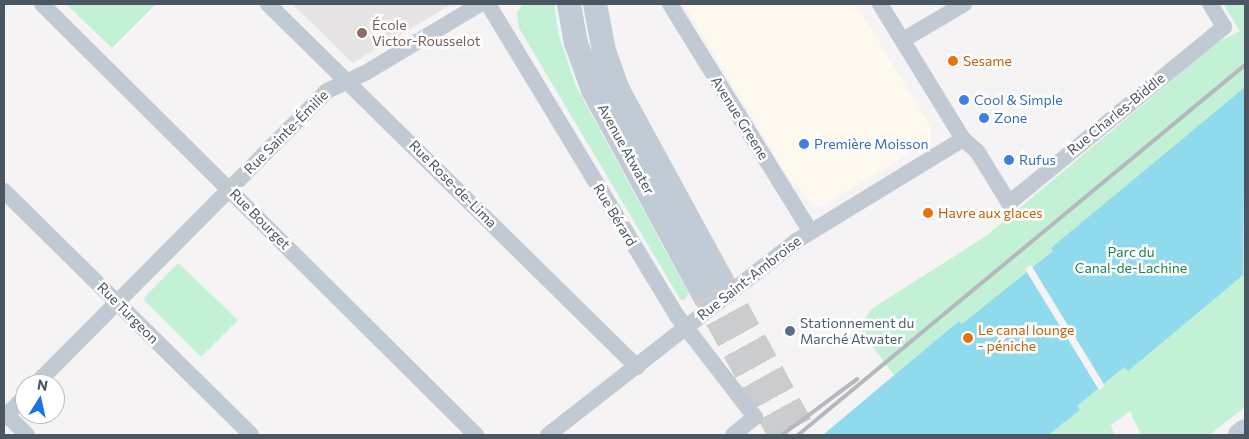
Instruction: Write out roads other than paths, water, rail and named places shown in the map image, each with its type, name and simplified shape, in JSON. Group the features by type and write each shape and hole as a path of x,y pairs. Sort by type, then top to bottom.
{"main road":[{"name":"Avenue Atwater","path":"569,4 576,43 593,90 710,283 618,90 604,51 595,4"},
{"path":"1240,435 1245,431"}],"street":[{"name":"Rue Bourget","path":"42,4 476,435"},
{"name":"Rue Rose-de-Lima","path":"268,4 348,80 637,367"},
{"name":"Rue Sainte-Émilie","path":"46,374 327,91 367,72 480,4"},
{"name":"Rue Bérard","path":"488,4 686,327 755,417 733,435"},
{"name":"Avenue Greene","path":"670,4 810,231"},
{"path":"880,4 963,139"},
{"path":"903,40 964,4"},
{"name":"Rue Charles-Biddle","path":"963,139 977,151 1009,203 1224,27 1210,4"},
{"name":"Rue Saint-Ambroise","path":"548,435 810,231 963,139"},
{"name":"Rue Turgeon","path":"4,191 251,435"},
{"path":"15,406 5,415 27,435"}],"water":[{"name":"Parc du Canal-de-Lachine","path":"1245,87 1243,275 1128,371 1124,367 1077,406 1080,410 1048,435 823,435 959,321 962,324 1053,251 1051,248"}],"tunnel":[{"path":"720,277 806,435"},
{"path":"700,288 780,435"}],"railway":[{"path":"798,435 1245,65"},
{"path":"782,435 857,379"}],"place":[{"name":"École Victor-Rousselot","path":"362,33"},
{"name":"Sesame","path":"953,61"},
{"name":"Cool & Simple","path":"964,100"},
{"name":"Zone","path":"984,118"},
{"name":"Première Moisson","path":"804,144"},
{"name":"Rufus","path":"1009,160"},
{"name":"Havre aux glaces","path":"928,213"},
{"name":"Stationnement du Marché Atwater","path":"790,331"},
{"name":"Le canal lounge - péniche","path":"968,338"}]}
